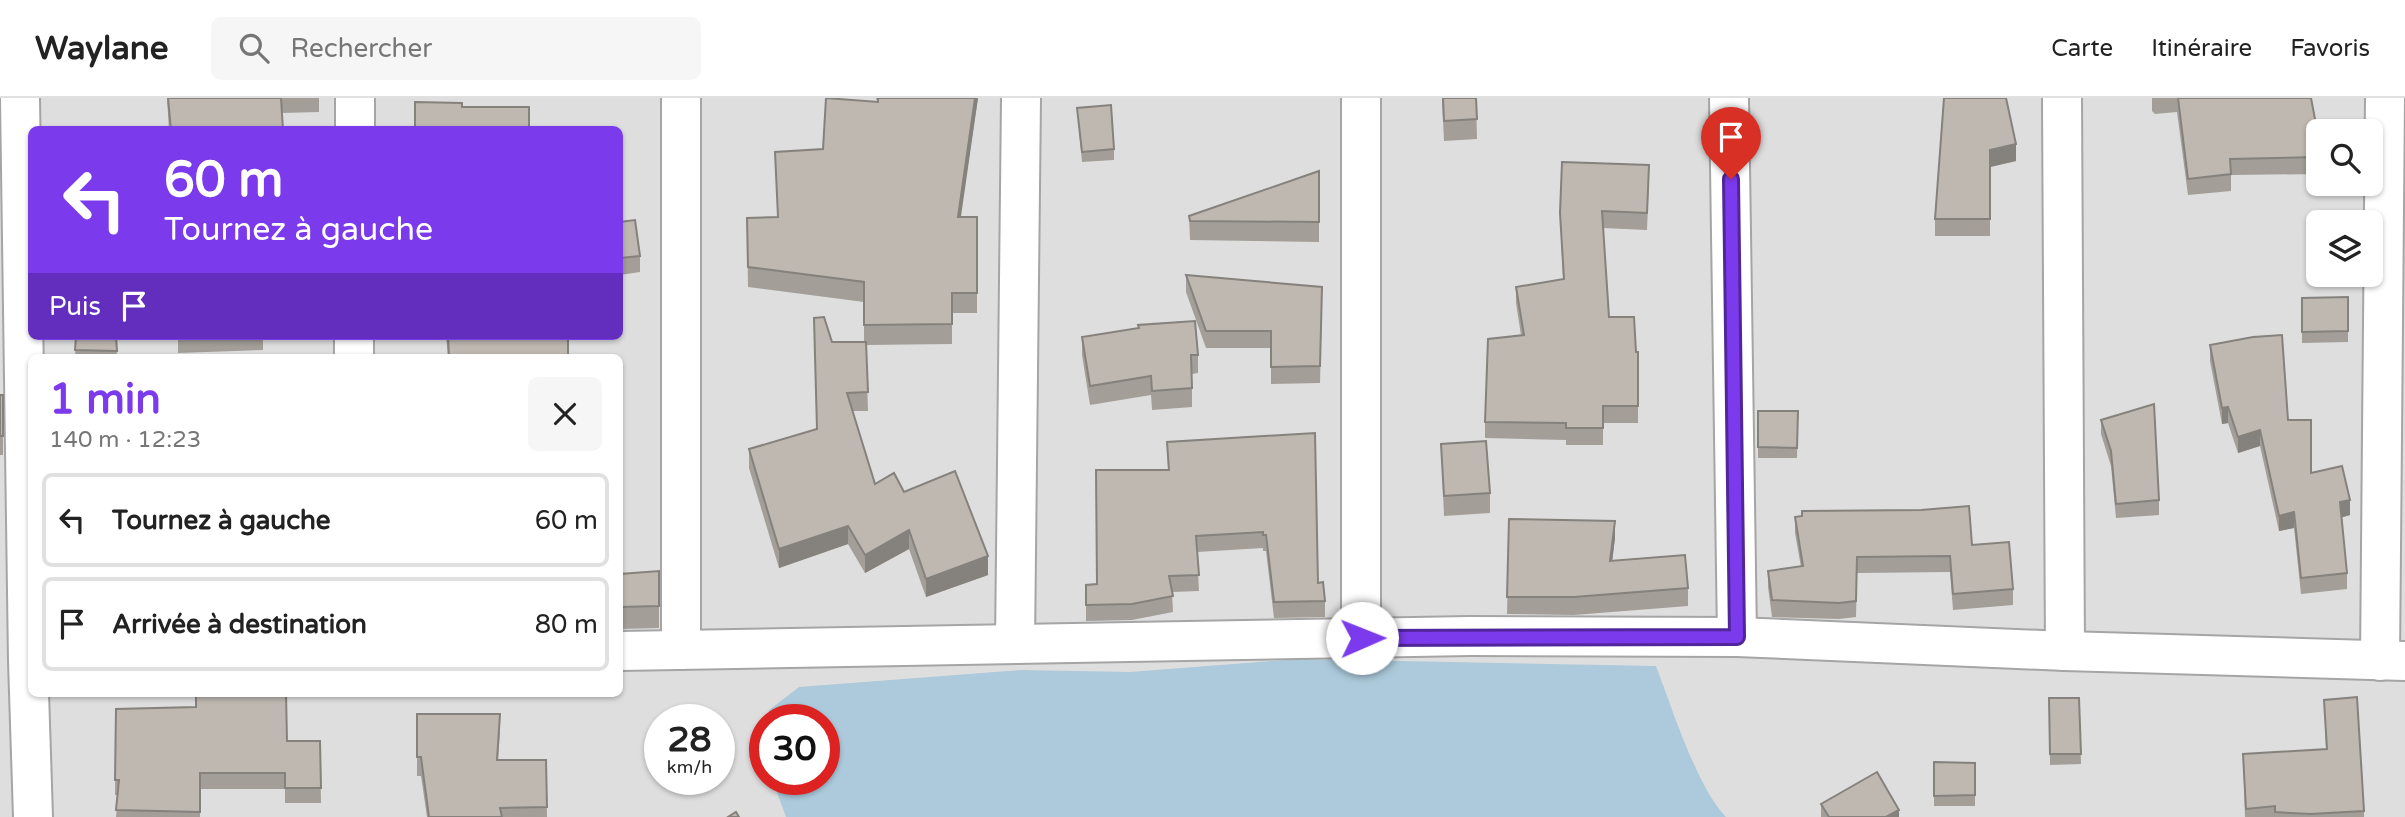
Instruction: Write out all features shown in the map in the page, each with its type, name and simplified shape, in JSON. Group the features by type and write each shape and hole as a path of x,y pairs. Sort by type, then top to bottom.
{"street":[{"path":"20,98 12,353 20,661 33,817"},
{"path":"355,98 355,126"},
{"path":"681,98 681,650"},
{"path":"1015,644 1021,98"},
{"path":"1361,98 1362,638"},
{"path":"1729,98 1737,637"},
{"path":"2062,98 2065,651"},
{"path":"623,651 1362,638 1737,637 2393,661 2385,98"}],"shaded area":[{"path":"0,98 2405,98 2405,817 0,817"}],"water":[{"path":"1299,659 1656,666 1695,767 1715,804 1726,817 786,817 778,795 840,795 840,704 777,704 799,687 1021,670 1130,672"}],"building":[{"path":"168,98 281,98 283,126 171,126"},
{"path":"826,98 878,102 878,98 975,98 958,217 977,217 977,293 952,293 952,324 864,325 864,282 748,267 747,218 778,217 775,152 823,149"},
{"path":"1443,98 1476,98 1477,119 1444,121"},
{"path":"1944,98 2006,98 2016,144 1990,150 1990,219 1935,219"},
{"path":"2178,98 2311,98 2315,119 2306,119 2306,157 2230,159 2231,174 2188,179"},
{"path":"415,102 462,103 462,107 529,107 529,126 415,126"},
{"path":"1111,105 1114,149 1082,152 1077,108"},
{"path":"1562,162 1649,165 1647,213 1602,211 1609,317 1634,317 1638,352 1638,406 1603,406 1603,428 1566,428 1566,423 1485,422 1488,339 1524,335 1516,287 1564,279 1560,213"},
{"path":"1319,171 1319,222 1190,221 1189,216"},
{"path":"635,220 640,256 623,258 623,222"},
{"path":"1186,275 1322,287 1320,366 1271,367 1271,331 1206,331"},
{"path":"2348,297 2348,331 2302,332 2302,298"},
{"path":"824,317 832,342 866,342 868,392 847,393 875,484 894,473 904,492 955,471 988,556 926,579 909,530 865,555 848,526 779,549 749,449 817,429 814,318"},
{"path":"1195,321 1198,355 1191,355 1192,388 1152,391 1151,376 1090,386 1082,337 1139,328 1138,325"},
{"path":"2282,335 2288,420 2311,420 2311,473 2342,466 2350,500 2340,502 2347,573 2301,578 2294,512 2279,516 2260,430 2238,437 2228,407 2222,408 2210,345"},
{"path":"76,340 116,340 117,351 75,350"},
{"path":"448,340 568,340 568,354 449,354"},
{"path":"0,395 3,395 3,436 0,436"},
{"path":"2154,404 2159,500 2116,504 2111,451 2101,420"},
{"path":"1758,411 1798,411 1797,448 1758,447"},
{"path":"1315,433 1318,583 1323,582 1325,601 1274,602 1266,535 1263,535 1263,532 1196,536 1199,575 1169,576 1173,596 1132,604 1086,605 1086,585 1097,584 1096,470 1169,470 1167,442"},
{"path":"1486,441 1490,493 1444,496 1441,444"},
{"path":"1969,506 1972,545 2009,542 2013,589 1953,594 1950,556 1857,557 1856,601 1839,603 1772,600 1768,571 1803,566 1795,517 1802,516 1802,511 1921,510"},
{"path":"1509,519 1615,521 1610,561 1685,555 1688,588 1574,597 1507,597"},
{"path":"659,571 659,606 623,607 623,574"},
{"path":"196,697 286,697 287,741 320,741 321,788 285,788 285,773 200,773 200,812 116,810 119,780 115,780 116,709 196,707"},
{"path":"2357,697 2364,811 2310,814 2275,812 2275,806 2246,809 2243,754 2327,749 2324,700"},
{"path":"2049,698 2079,698 2081,754 2050,754"},
{"path":"417,714 500,714 497,760 546,760 547,807 500,808 502,817 429,817 421,757 417,757"},
{"path":"1934,762 1975,763 1975,795 1934,796"},
{"path":"1877,772 1899,810 1886,817 1829,817 1821,804"}],"route":[{"path":"1362,638 1737,637 1731,179"}]}
